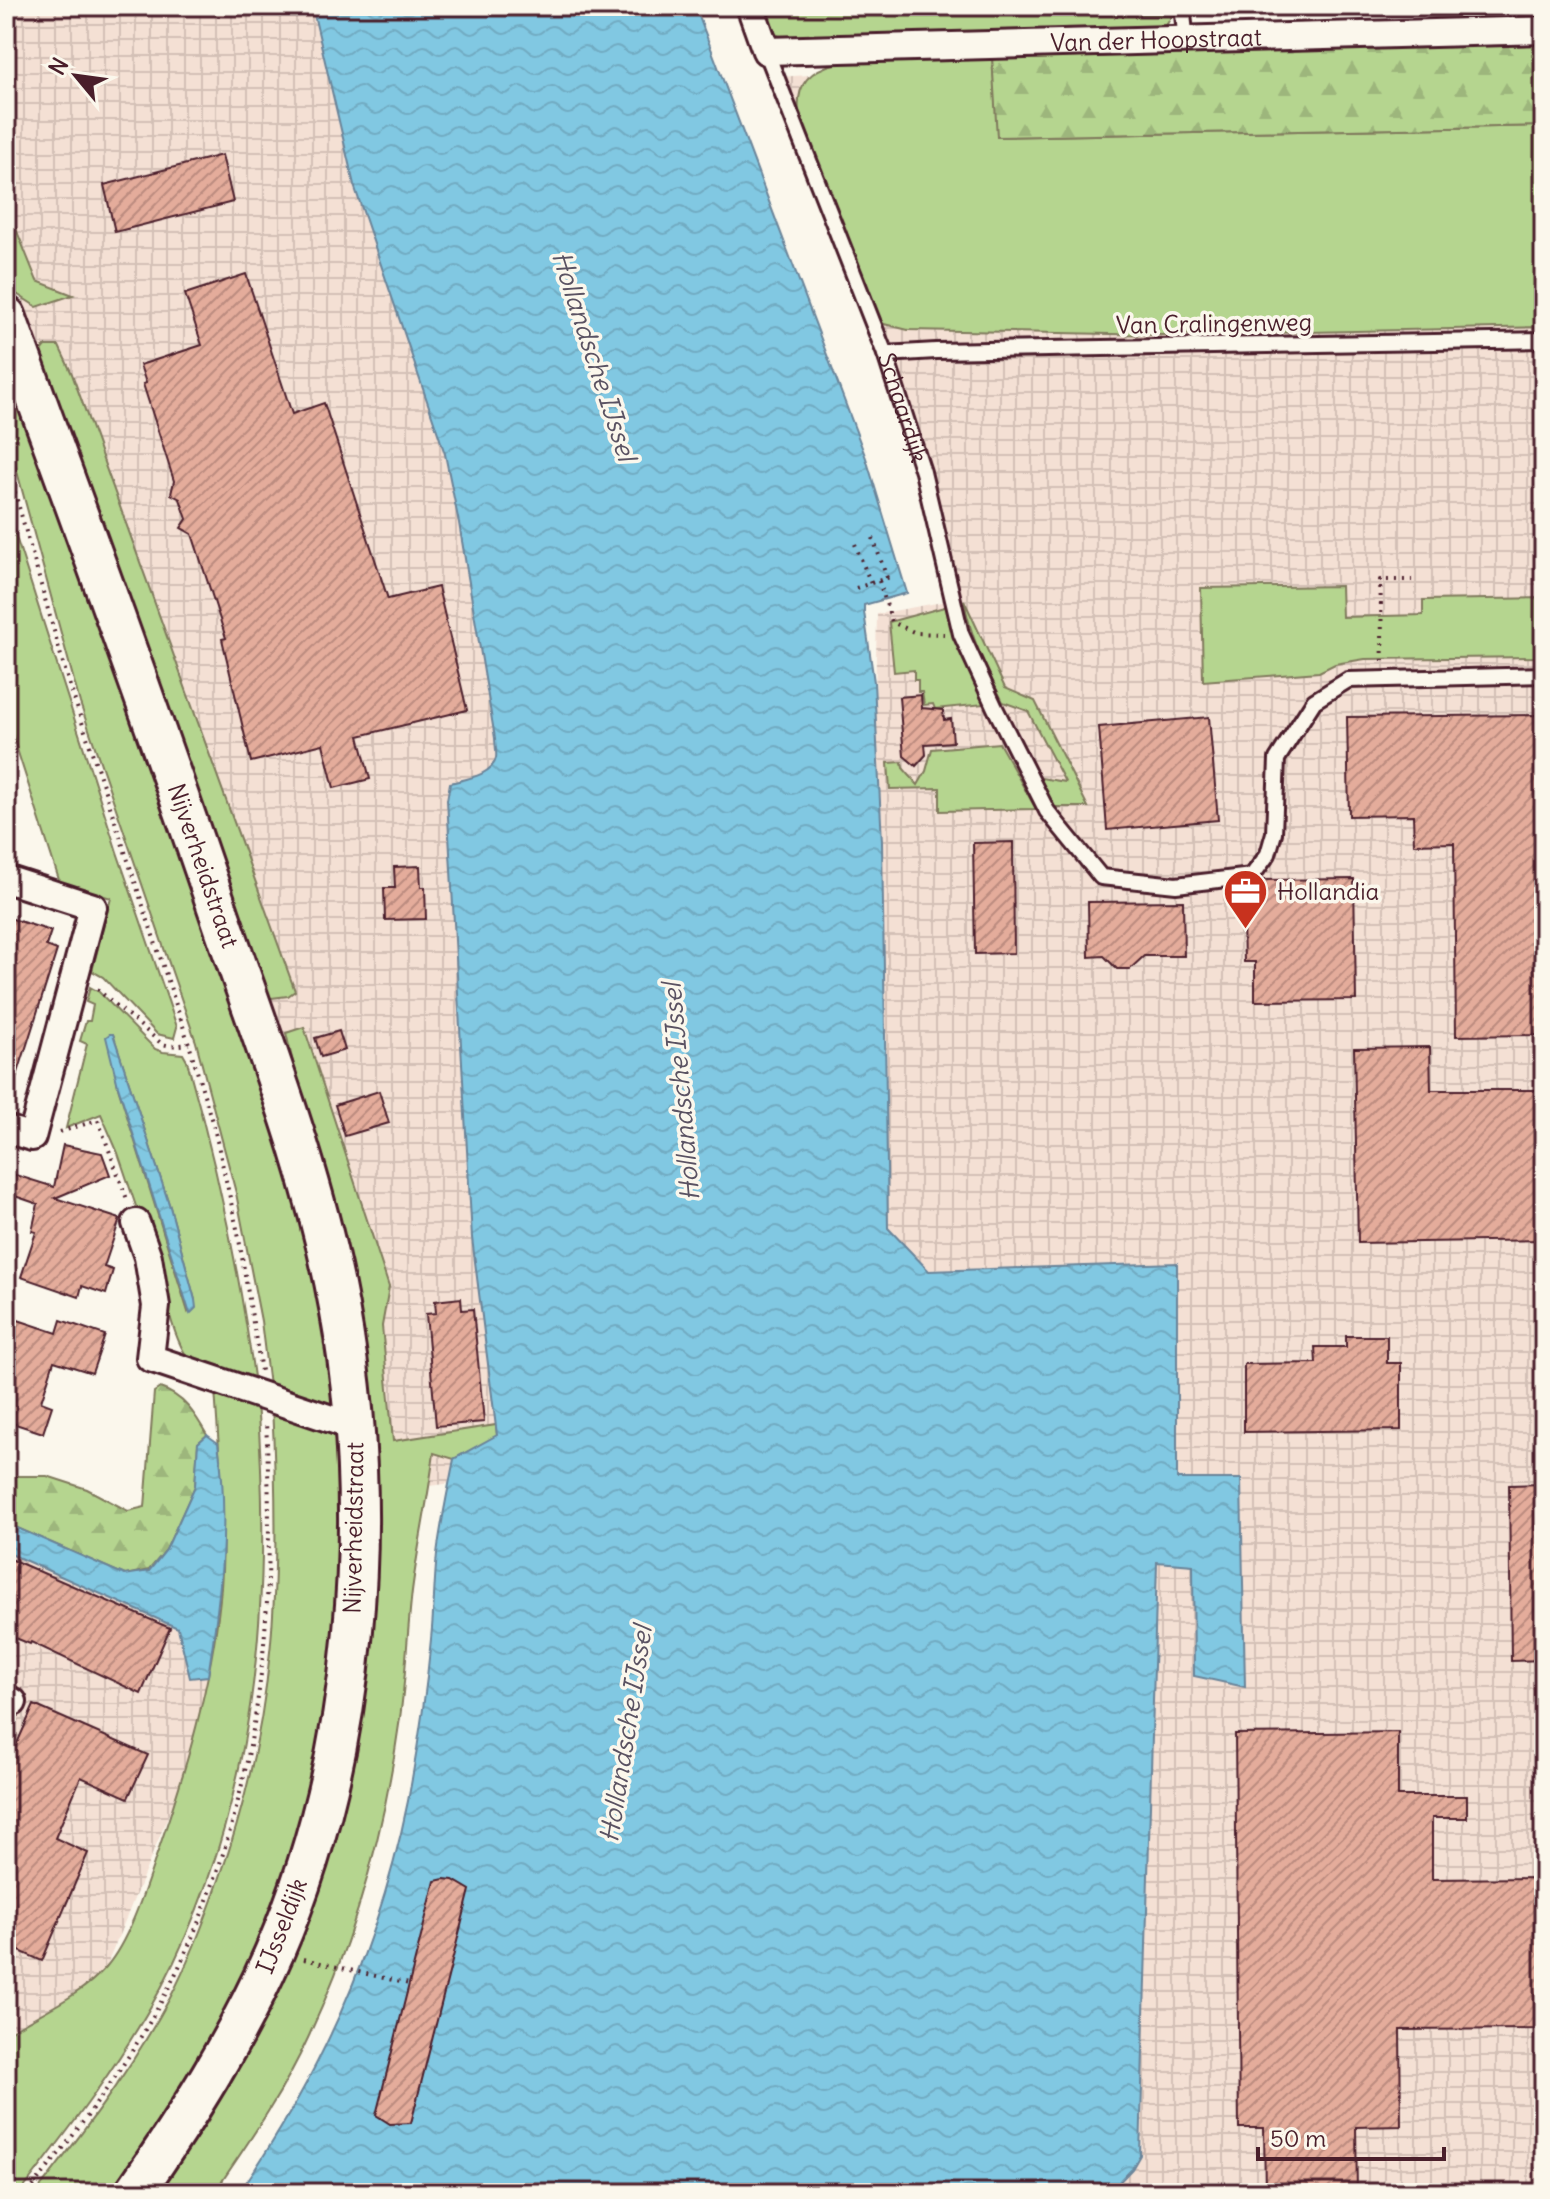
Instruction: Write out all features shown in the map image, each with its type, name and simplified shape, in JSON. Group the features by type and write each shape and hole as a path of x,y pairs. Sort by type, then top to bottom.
{"street":[{"name":"Schaardijk","path":"750,6 766,51"},
{"name":"Van der Hoopstraat","path":"766,51 1544,30"},
{"name":"Nijverheidstraat","path":"6,316 180,798 302,1161 325,1241 339,1305 355,1427 358,1529 352,1630"},
{"path":"6,879 93,907 34,1131 6,1129"},
{"name":"Nijverheidstraat","path":"136,1223 148,1257 156,1306 150,1358 355,1427"},
{"name":"IJsseldijk","path":"134,2193 198,2096 245,2014 274,1953 305,1868 330,1776 352,1630"}],"lane":[{"path":"1182,6 1186,41"},
{"name":"Schaardijk","path":"766,51 885,354 923,472 961,634 1047,811 1101,877 1176,885 1252,876 1268,854 1274,833 1277,759 1314,701 1348,680 1544,675"},
{"name":"Van Cralingenweg","path":"885,354 1544,340"}],"path":[{"path":"856,588 890,577 873,538"},
{"path":"855,544 871,584"},
{"path":"1383,659 1380,580 1412,580"},
{"path":"879,581 892,622 925,635 961,634"},
{"path":"76,971 162,1044 189,1044"},
{"path":"34,1131 62,1132 98,1120 136,1223"},
{"path":"274,1953 409,1984"}],"shaded area":[{"path":"6,6 354,6 508,616 534,1473 365,1494 371,1303 6,255"},
{"path":"1544,33 1544,2193 1068,2193 915,1289 863,1233 877,614 942,602 944,591 884,357 776,77"},
{"path":"6,1494 222,1633 205,1726 106,1967 6,2063"}],"green space":[{"path":"762,6 787,6 788,11 1100,6 1100,15 1173,14 1167,24 1157,29 785,39 776,34"},
{"path":"1544,42 1544,126 997,137 992,56"},
{"path":"992,56 998,137 1544,126 1544,327 1162,335 908,330 884,324 877,319 799,113 803,86 812,74 837,63"},
{"path":"6,204 37,281 73,295 37,307 12,291 6,277"},
{"path":"45,346 59,346 72,374 295,991 288,996 255,1000 34,359"},
{"path":"6,366 69,549 81,550 316,1255 335,1406 270,1394 261,1321 236,1193 196,1042 80,703 6,431"},
{"path":"6,494 17,540 117,852 177,1027 174,1038 157,1034 103,977 92,971 111,898 60,883 6,715"},
{"path":"1341,586 1342,617 1423,615 1423,600 1544,598 1544,657 1365,659 1335,664 1319,672 1203,681 1201,588"},
{"path":"964,600 1005,688 1035,701 1088,807 1051,807 1035,777 1065,782 1028,711 1003,702 974,640"},
{"path":"948,606 954,634 985,704 935,709 933,704 924,705 922,692 918,692 918,680 914,680 914,670 894,672 889,622"},
{"path":"999,743 1036,809 940,811 940,788 890,789 888,763 902,762 903,768 918,785 932,749"},
{"path":"90,987 99,992 155,1049 183,1054 187,1061 228,1224 256,1391 198,1366 185,1353 171,1320 150,1226 143,1227 101,1114 66,1128 87,1044 80,1041 86,1021 90,1021 93,1005 86,1002","holes":["110,1034 113,1034 170,1207 195,1300 188,1312 118,1087"]},
{"path":"304,1027 389,1287 382,1326 393,1441 496,1425 497,1436 454,1459 434,1453 412,1591 402,1702 386,1800 354,1922 308,2038 276,2098 214,2193 157,2193 208,2121 262,2021 343,1767 342,1271 286,1033"},
{"path":"160,1388 182,1401 207,1435 198,1443 195,1486 166,1550 149,1570 125,1575 6,1523 6,1476 47,1476 87,1489 128,1511 145,1507 154,1392"},
{"path":"215,1388 257,1402 262,1553 259,1628 251,1702 237,1776 218,1848 193,1919 161,1988 112,2068 58,2144 20,2193 6,2193 6,2034 84,1987 115,1955 143,1896 196,1727 216,1631 222,1572 222,1493"},
{"path":"272,1406 338,1430 346,1541 319,1761 264,1939 158,2140 106,2193 36,2193 124,2074 170,1998 203,1925 238,1820 264,1703 271,1646 276,1530"}],"water":[{"name":"Hollandsche IJssel","path":"312,6 695,6 866,458 907,593 864,605 874,682 882,842 888,1228 929,1271 1177,1263 1177,1479 1241,1479 1245,1687 1194,1676 1193,1565 1157,1562 1140,2155 1132,2169 1109,2193 239,2193 269,2148 321,2054 364,1957 396,1854 408,1801 429,1659 437,1554 454,1459 497,1435 472,1238 447,800 450,783 477,776 493,764 495,738 445,454 354,185"},
{"path":"113,1034 170,1207 195,1300 196,1308 190,1314 118,1086 106,1037"},
{"path":"207,1435 218,1443 222,1472 222,1560 208,1676 190,1678 178,1628 6,1552 6,1523 125,1575 149,1571 166,1550 195,1486 198,1443"}],"building":[{"path":"222,155 233,202 115,232 104,185"},
{"path":"246,274 292,414 324,403 388,599 438,587 467,710 359,736 370,779 334,788 323,744 251,762 222,639 226,638 192,534 181,528 187,519 180,499 171,494 174,481 143,384 146,383 140,365 202,345 185,294"},
{"path":"921,695 922,708 943,710 944,720 951,719 953,742 925,744 926,755 916,766 904,756 899,697"},
{"path":"1544,715 1544,1035 1456,1036 1454,843 1414,844 1413,815 1349,816 1347,717"},
{"path":"1209,717 1218,820 1107,830 1099,727"},
{"path":"1013,842 1014,953 975,954 973,843"},
{"path":"420,866 421,887 425,887 426,919 385,920 384,888 395,888 394,867"},
{"path":"1354,879 1356,1000 1255,1001 1255,962 1244,962 1243,920 1253,909 1255,885 1261,880"},
{"path":"1183,901 1184,956 1144,956 1130,969 1117,969 1104,956 1089,957 1088,902"},
{"path":"6,917 51,931 46,946 57,950 10,1098 6,1098"},
{"path":"339,1031 345,1050 321,1057 315,1038"},
{"path":"1430,1047 1431,1090 1544,1090 1544,1240 1358,1243 1354,1048"},
{"path":"379,1091 389,1123 345,1136 335,1105"},
{"path":"63,1145 102,1153 110,1175 55,1198 120,1219 104,1267 113,1270 106,1294 82,1286 79,1297 21,1277 36,1232 32,1231 38,1204 6,1193 6,1172 54,1187"},
{"path":"461,1298 462,1310 473,1309 484,1422 436,1426 426,1314 436,1313 435,1301"},
{"path":"6,1316 57,1333 61,1320 105,1335 92,1373 54,1361 41,1402 52,1406 43,1433 6,1421"},
{"path":"1346,1336 1387,1336 1387,1363 1401,1363 1401,1430 1244,1432 1244,1364 1316,1363 1315,1347 1346,1347"},
{"path":"1544,1484 1544,1660 1511,1661 1509,1485"},
{"path":"6,1557 170,1628 141,1694 31,1642 6,1634"},
{"path":"34,1705 148,1755 128,1798 81,1777 55,1838 88,1853 42,1961 6,1945 6,1768"},
{"path":"1398,1732 1398,1796 1467,1796 1467,1818 1432,1818 1432,1879 1544,1878 1544,2029 1400,2030 1401,2126 1356,2127 1357,2193 1265,2193 1264,2128 1239,2128 1235,1734"},
{"path":"453,1880 470,1890 411,2123 390,2124 376,2115 435,1881"}],"place":[{"name":"Hollandia","path":"1246,931"}]}
